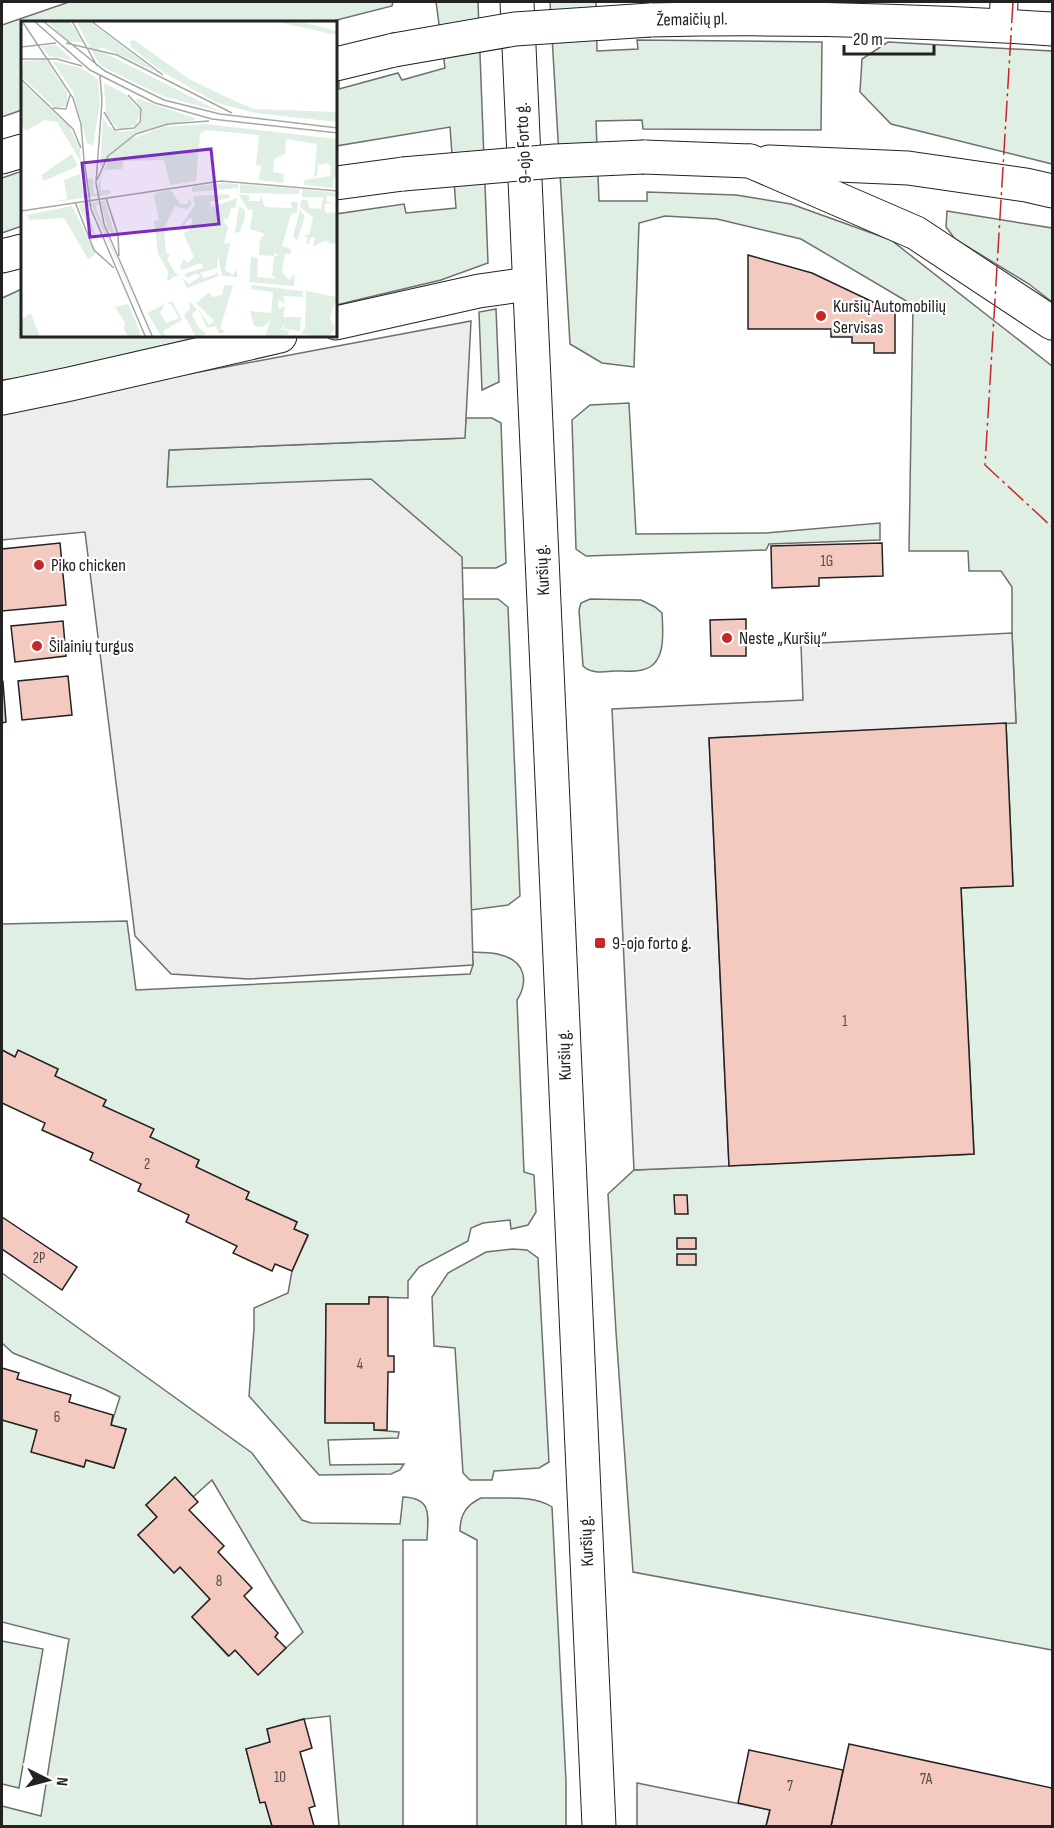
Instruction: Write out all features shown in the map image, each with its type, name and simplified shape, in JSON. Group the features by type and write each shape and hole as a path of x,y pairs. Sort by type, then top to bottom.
{"main road":[{"name":"9-ojo Forto g.","path":"517,2 529,284"},
{"name":"Žemaičių pl.","path":"338,64 394,50 515,29 650,20 1003,13 1053,28"},
{"path":"2,157 21,151"},
{"path":"338,183 403,174 555,161 644,157 908,168 1053,191"},
{"path":"750,161 916,233 1053,323"},
{"path":"2,256 21,251"},
{"path":"338,323 478,291 529,284"},
{"name":"Kuršių g.","path":"529,284 599,1827"},
{"path":"2,398 271,338"}],"green space":[{"path":"69,2 393,2 392,6 333,21 21,21 21,110 2,117 2,25"},
{"path":"436,2 478,2 488,263 441,280 338,305 338,214 404,204 406,213 456,208 450,127 338,146 338,81 339,89 398,73 402,80 445,68"},
{"path":"550,2 596,2 597,51 638,49 637,40 822,42 821,130 643,129 642,120 596,121 599,201 647,201 647,192 736,195 791,204 891,240 1052,366 1052,1650 633,1572 608,1194 634,1170 974,1154 961,888 1013,885 1006,723 1016,723 1012,587 1001,571 969,571 968,551 909,551 913,305 801,239 717,219 665,216 639,223 634,367 602,363 570,344"},
{"path":"888,42 1052,51 1052,164 891,124 860,92 862,59"},
{"path":"21,171 21,226 2,233 2,178"},
{"path":"947,211 1052,228 1052,302 1029,284 955,239 946,227"},
{"path":"21,289 21,338 195,338 28,377 2,380 2,298"},
{"path":"496,309 499,382 482,390 479,312"},
{"path":"629,403 636,534 766,533 880,523 880,540 769,544 766,550 586,556 576,549 572,420 590,405"},
{"path":"466,418 492,418 501,423 506,563 496,568 462,568 461,557 167,487 169,450 464,438"},
{"path":"463,599 498,599 508,607 520,896 508,905 471,910"},
{"path":"590,599 641,600 662,613 662,647 656,662 650,667 636,671 597,672 583,666 579,610 581,603"},
{"path":"127,921 136,990 470,974 473,965 472,952 501,955 520,967 524,979 517,1000 524,1172 534,1175 536,1212 528,1225 511,1229 510,1220 483,1223 471,1228 468,1241 419,1267 408,1281 408,1298 369,1297 369,1304 326,1304 325,1422 374,1423 375,1430 399,1432 398,1438 328,1440 330,1465 404,1464 400,1470 391,1474 319,1475 249,1396 254,1308 288,1293 292,1271 308,1236 294,1229 297,1222 246,1199 249,1192 196,1167 199,1160 150,1137 153,1129 103,1106 106,1100 55,1076 58,1069 19,1051 15,1057 2,1050 2,924"},
{"path":"527,1250 538,1258 549,1462 539,1468 494,1471 492,1480 470,1480 463,1473 455,1348 434,1346 432,1297 448,1273 486,1252"},
{"path":"2,1273 252,1453 302,1520 311,1523 400,1524 403,1497 413,1498 424,1505 428,1516 427,1540 403,1540 403,1826 339,1826 330,1716 304,1719 267,1729 270,1742 246,1749 260,1802 265,1802 272,1826 2,1826 2,1806 41,1816 69,1639 2,1622 2,1420 37,1430 32,1452 83,1467 86,1460 114,1468 126,1429 111,1425 120,1397 13,1353 2,1343","holes":["175,1478 193,1497 212,1480 303,1632 258,1674 235,1650 228,1656 192,1617 210,1599 180,1567 174,1573 138,1535 157,1517 146,1505"]},
{"path":"481,1498 536,1500 552,1507 566,1781 566,1826 477,1826 477,1540 460,1531 465,1511"},
{"path":"2,1641 43,1649 19,1788 2,1784"}],"shaded area":[{"path":"471,321 465,438 169,450 167,487 371,479 462,557 473,965 248,979 171,974 135,936 85,532 2,540 2,409"},
{"path":"1012,633 1016,723 709,738 729,1166 634,1170 612,709 803,700 801,644"},
{"path":"637,1783 770,1810 766,1826 637,1826"}],"building":[{"name":"Kuršių Automobilių Servisas","path":"748,255 812,273 875,303 895,303 895,353 874,353 874,343 852,343 852,337 831,337 831,329 748,329"},
{"path":"60,543 66,605 2,611 2,549"},
{"path":"882,543 883,576 819,578 819,586 772,588 771,546"},
{"path":"746,619 746,656 711,656 710,620"},
{"path":"63,621 66,656 15,662 11,626"},
{"path":"68,676 72,715 22,720 18,681"},
{"path":"2,683 6,722 2,723"},
{"path":"1006,723 1013,886 961,888 974,1154 729,1166 709,738"},
{"path":"2,1050 15,1057 18,1050 58,1069 55,1076 106,1100 103,1106 154,1129 150,1137 199,1160 196,1167 249,1192 246,1199 297,1222 294,1229 308,1235 292,1271 275,1264 272,1271 233,1253 237,1246 186,1222 189,1215 138,1191 141,1184 90,1160 93,1153 42,1130 45,1123 2,1103"},
{"path":"674,1195 687,1195 688,1214 675,1214"},
{"path":"2,1217 77,1267 62,1290 2,1249"},
{"path":"677,1238 696,1238 696,1249 677,1249"},
{"path":"677,1254 696,1254 696,1265 677,1265"},
{"path":"369,1297 388,1297 388,1356 394,1356 394,1372 388,1372 387,1430 374,1430 374,1423 325,1423 326,1304 369,1304"},
{"path":"2,1368 19,1373 17,1379 71,1395 69,1402 113,1415 111,1425 126,1429 114,1468 86,1460 84,1467 31,1452 37,1430 2,1420"},
{"path":"175,1477 198,1502 189,1510 224,1546 218,1552 252,1588 244,1596 278,1633 275,1637 286,1648 258,1675 235,1650 229,1656 192,1617 210,1599 180,1567 174,1573 138,1535 157,1517 146,1505"},
{"path":"304,1719 312,1748 300,1752 315,1806 309,1808 314,1826 272,1826 265,1802 260,1803 246,1749 270,1742 267,1729"},
{"path":"849,1744 1052,1788 1052,1826 831,1826"},
{"path":"749,1750 843,1770 831,1826 766,1826 770,1810 738,1803"}],"power":[{"path":"1013,2 985,465 1052,527"}],"place":[{"name":"Kuršių Automobilių Servisas","path":"821,316"},
{"name":"Piko chicken","path":"39,565"},
{"name":"Neste „Kuršių“","path":"727,638"},
{"name":"Šilainių turgus","path":"37,646"},
{"name":"9-ojo forto g.","path":"600,943"}]}
